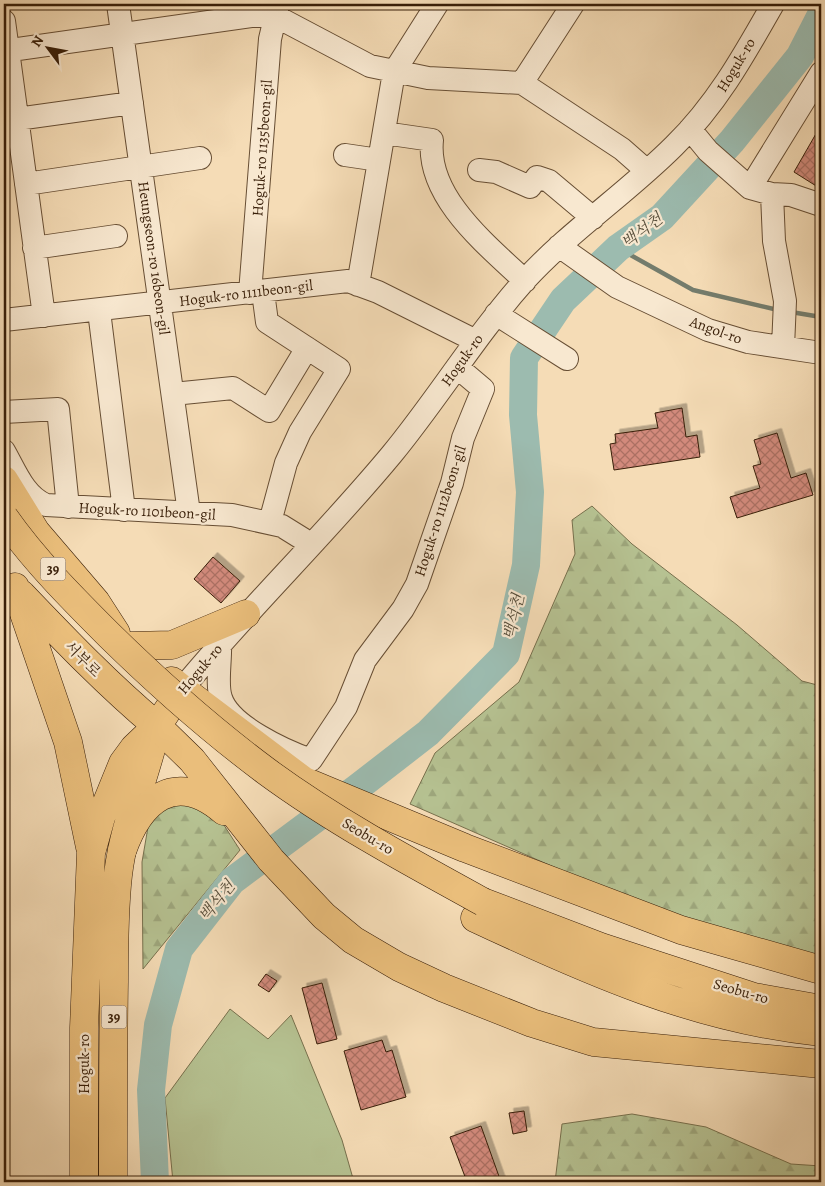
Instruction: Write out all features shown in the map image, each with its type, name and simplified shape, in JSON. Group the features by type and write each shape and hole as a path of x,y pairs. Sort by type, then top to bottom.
{"main road":[{"path":"4,480 36,532 96,602 118,637 172,645 246,614"},
{"name":"39","path":"4,503 67,587 118,637 187,682"},
{"name":"Seobu-ro","path":"4,517 20,541 64,591 147,672 217,732 268,772 479,910 573,964 628,986 688,1006 754,1023 821,1032"},
{"name":"Seobu-ro","path":"4,546 57,609 127,678 203,745 329,835 409,882 479,910 601,947 754,997 821,1010"},
{"name":"39","path":"7,590 51,695 68,742 91,853"},
{"name":"서부로","path":"7,590 192,760 244,828"},
{"path":"187,682 196,689 200,696 224,720 307,771 408,825 681,930 821,970"},
{"name":"Hoguk-ro","path":"84,1182 84,1028 91,853 101,817 123,762 134,748 157,726 187,682"},
{"name":"Hoguk-ro","path":"113,1182 115,933 118,876 122,851 136,795 148,766 157,726"},
{"path":"122,851 131,827 150,803 170,794 191,792 209,798 244,828 271,860 324,916 354,940 399,967 444,988 532,1023 593,1042 821,1064"}],"street":[{"name":"Heungseon-ro 16beon-gil","path":"118,4 189,513"},
{"path":"358,285 394,72 437,4"},
{"path":"522,83 573,4"},
{"name":"Hoguk-ro","path":"187,682 246,614 391,455 496,314 525,280 568,252 593,218 647,171 690,129 732,77 773,4"},
{"path":"6,51 277,11 370,66 428,78 522,83 622,149 647,171"},
{"name":"Hoguk-ro 1135beon-gil","path":"270,522 286,463 293,447 313,409 338,369 267,322 257,293 270,39 277,11"},
{"path":"4,20 6,51 44,316"},
{"path":"746,186 821,73"},
{"path":"17,119 132,103"},
{"path":"690,129 708,151 746,186 772,194 791,195 821,205"},
{"path":"384,133 432,140 430,157 439,185 475,234 525,280"},
{"path":"345,155 379,160"},
{"path":"26,184 200,158"},
{"path":"479,170 496,172 530,187 537,177 549,182 593,218"},
{"path":"772,194 774,241 785,301 784,336"},
{"path":"34,248 116,236"},
{"name":"Angol-ro","path":"568,252 617,287 708,330 748,342 784,336 821,354"},
{"name":"Hoguk-ro 1111beon-gil","path":"4,320 99,311 348,281 432,318 476,341"},
{"path":"99,311 124,510"},
{"path":"496,314 567,359"},
{"path":"173,394 233,388 270,412 307,348"},
{"name":"Hoguk-ro 1112beon-gil","path":"307,771 346,707 365,660 403,609 426,562 452,483 463,438 483,389 457,367"},
{"path":"4,412 58,409 68,507"},
{"name":"Hoguk-ro 1101beon-gil","path":"4,451 29,493 38,501 68,507 232,515 282,526 311,544"},
{"path":"220,644 219,686 221,698 229,713 288,753 307,771"}],"green space":[{"path":"592,506 632,544 737,625 802,681 821,686 821,959 743,950 410,804 435,753 519,682 575,554 572,520"},
{"path":"167,802 211,805 240,850 143,969 142,862 148,827"},
{"path":"230,1009 268,1039 291,1015 342,1140 354,1182 173,1182 165,1098"},
{"path":"632,1114 706,1127 791,1164 821,1166 821,1182 555,1182 562,1124"}],"building":[{"path":"821,125 821,189 794,172"},
{"path":"682,408 686,437 697,435 700,457 614,470 610,444 616,443 615,434 658,428 655,413"},
{"path":"777,433 791,478 806,473 813,495 737,518 730,497 760,488 753,466 761,464 754,440"},
{"path":"213,557 240,581 221,603 194,579"},
{"path":"266,974 277,981 269,992 258,985"},
{"path":"322,983 337,1039 317,1044 302,988"},
{"path":"382,1040 386,1052 392,1050 406,1097 361,1110 344,1051"},
{"path":"524,1111 527,1131 513,1134 509,1113"},
{"path":"481,1126 501,1182 467,1182 450,1137"}],"waterway":[{"name":"백석천","path":"155,1182 151,1090 158,1025 179,949 232,881 428,733 506,654 526,565 530,492 523,415 524,358 563,300 618,248 662,217 732,141 800,56 821,15"},
{"path":"618,248 693,290 778,310"},
{"path":"791,312 821,317"}]}
